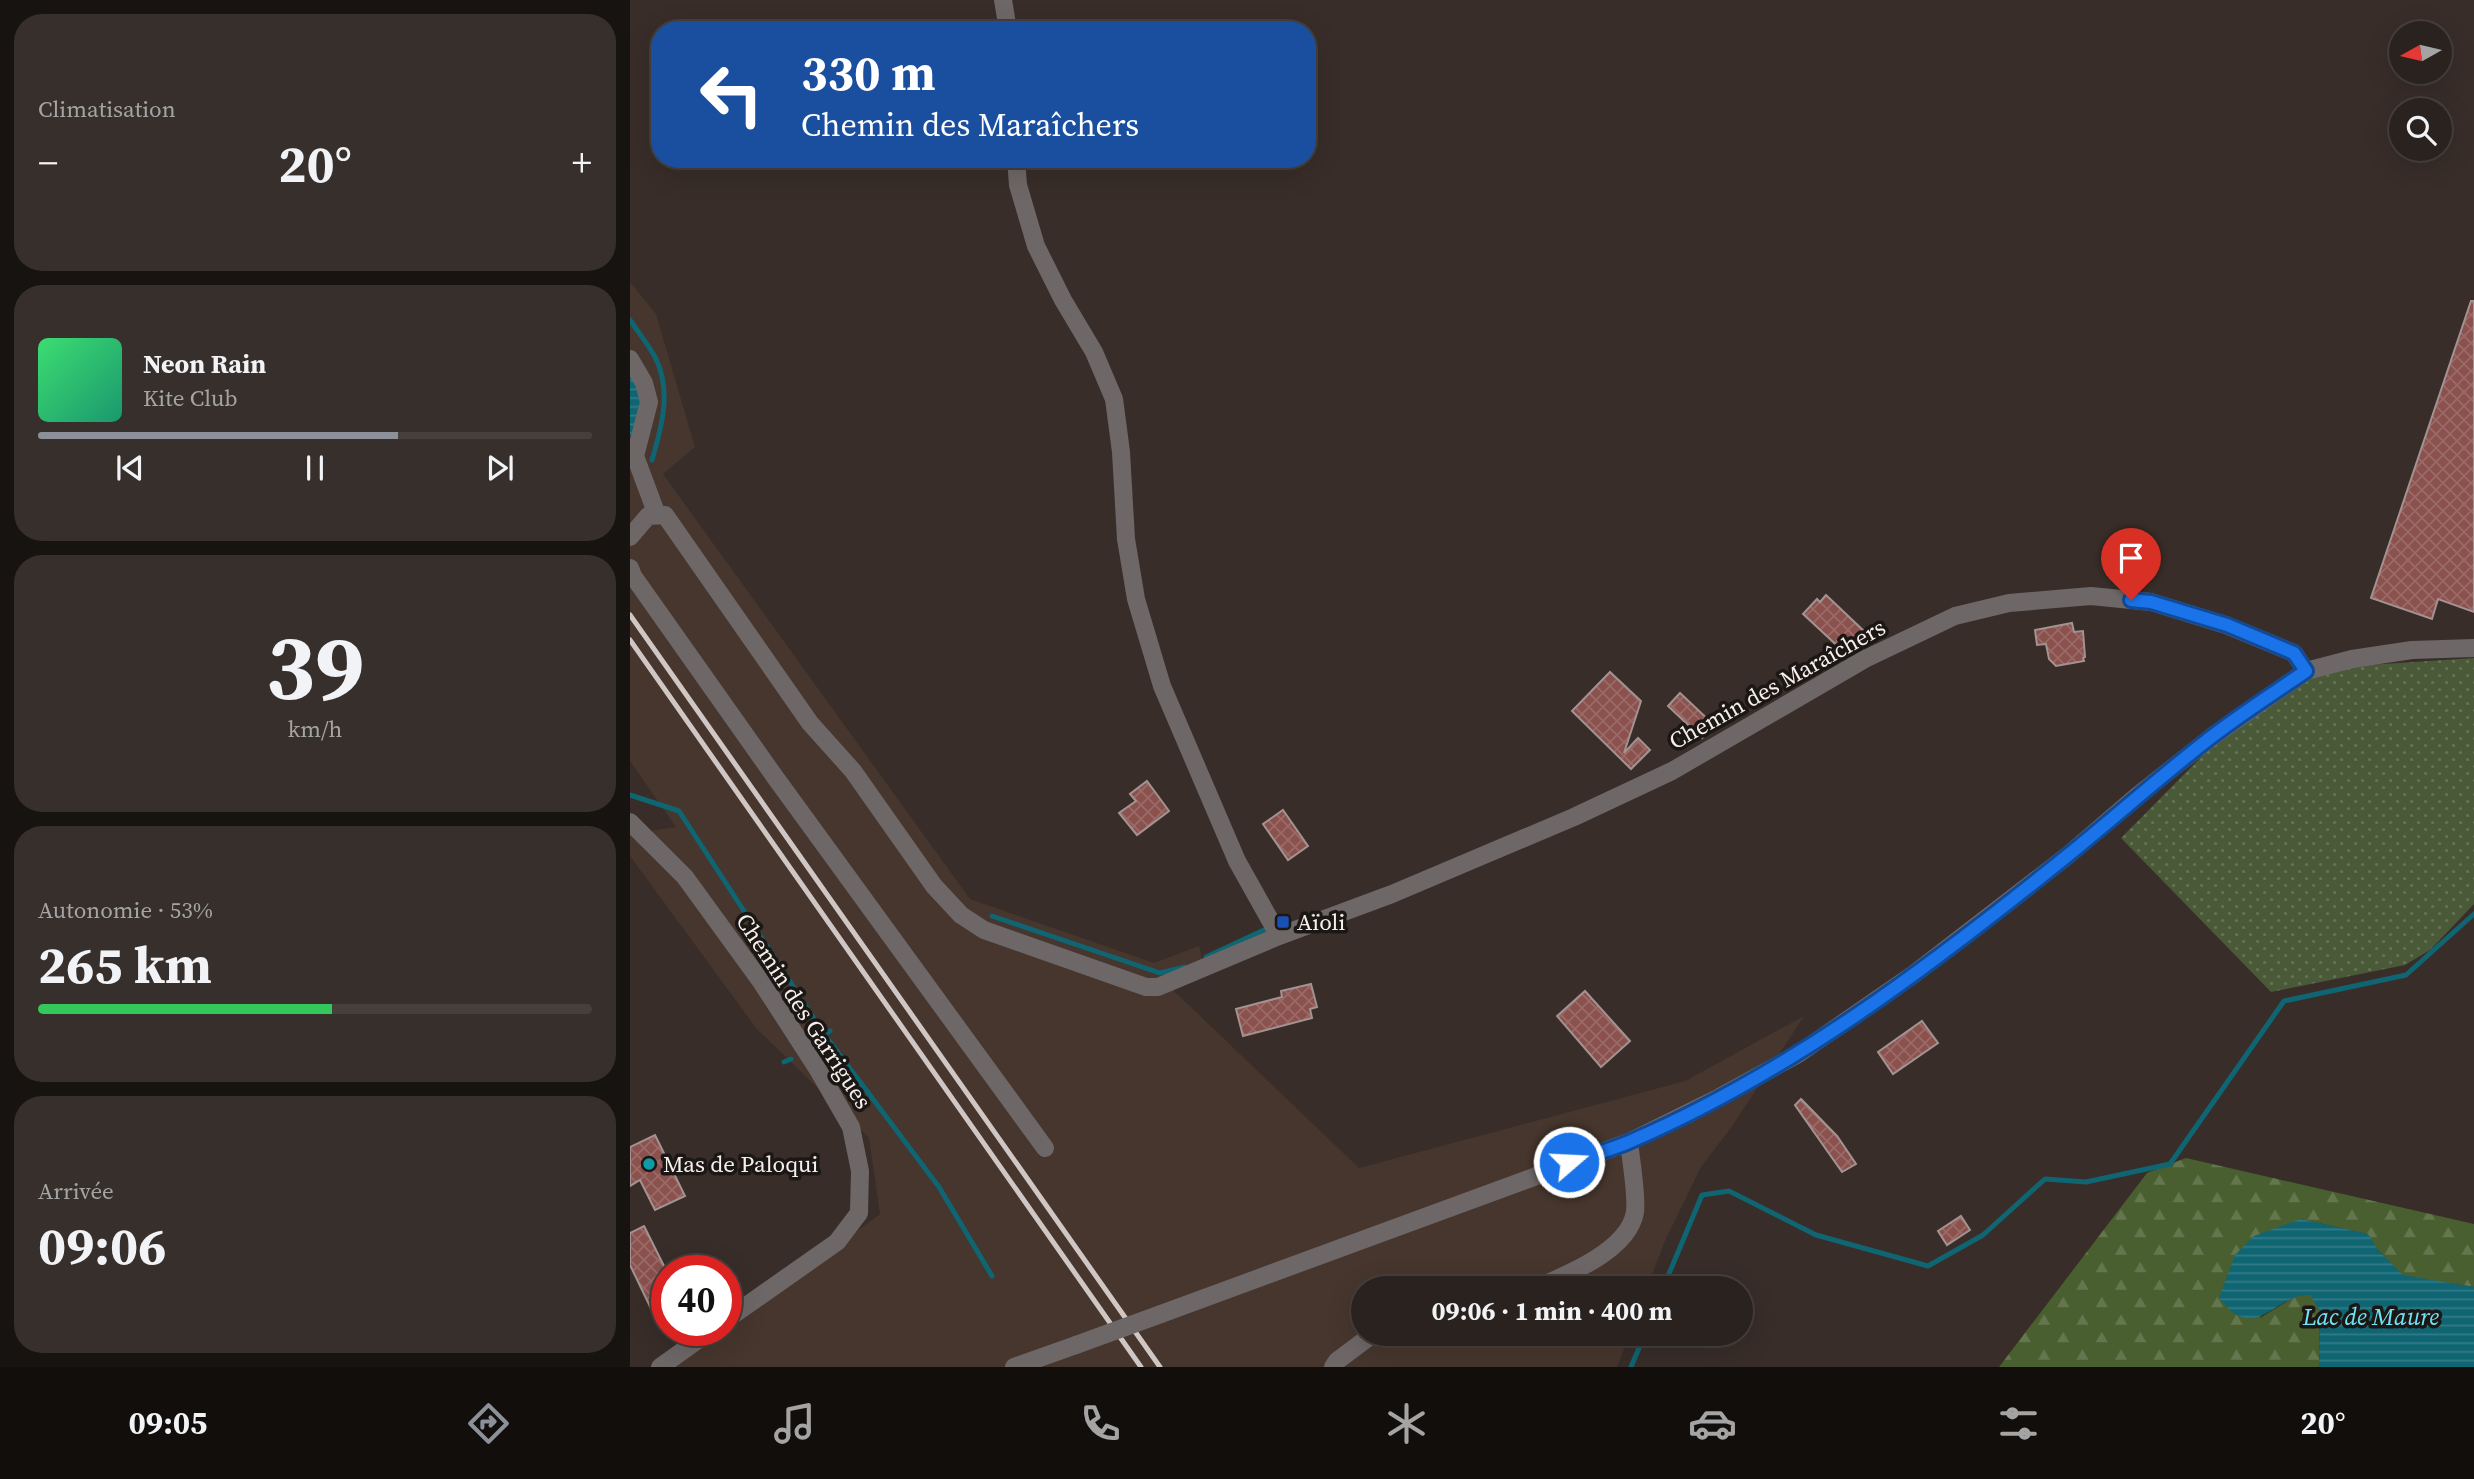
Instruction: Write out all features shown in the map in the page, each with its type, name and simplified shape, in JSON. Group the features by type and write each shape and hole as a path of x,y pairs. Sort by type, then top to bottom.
{"street":[{"path":"1003,0 1006,21"},
{"path":"1017,168 1018,185 1036,246 1063,300 1094,352 1114,399 1121,452 1126,539 1136,599 1162,686 1237,861 1279,936"},
{"path":"630,359 644,383 649,402 635,456 657,515 648,516 630,537"},
{"name":"Chemin des Maraîchers","path":"657,515 665,515 810,723 853,771 934,886 961,915 984,930 1146,987 1158,987 1279,936 1392,894 1574,817 1672,771 1865,659 1955,616 2009,603 2091,596 2151,602 2227,625 2294,653 2306,671"},
{"path":"630,568 775,777 1045,1148"},
{"path":"1014,1367 1629,1142 1720,1097 1798,1054 1914,974 2067,856 2213,736 2306,671 2352,659 2412,650 2474,648"},
{"name":"Chemin des Garrigues","path":"630,822 685,877 762,984 817,1068 851,1127 860,1171 859,1213 837,1242 742,1309"},
{"path":"1566,1276 1607,1251 1629,1228 1635,1211 1629,1142"},
{"path":"660,1367 690,1346"},
{"path":"1333,1367 1357,1346"}],"shaded area":[{"path":"630,282 656,314 695,447 663,474 970,899 1154,963 1199,946 1202,959 1173,990 1359,1168 1685,1081 1804,1016 1733,1125 1701,1167 1665,1241 1652,1276 1351,1276 1351,1346 1625,1346 1617,1367 672,1367 700,1346 742,1346 742,1315 880,1214 869,1138 756,1028 630,856 630,834 676,827 630,761"}],"green space":[{"path":"2474,658 2474,904 2430,950 2405,965 2271,992 2121,838 2221,737 2307,678 2353,666"},
{"path":"2186,1158 2474,1224 2474,1287 2403,1276 2367,1234 2301,1219 2260,1318 2299,1294 2311,1295 2320,1311 2319,1367 1999,1367 2147,1173"}],"water":[{"path":"630,372 638,388 641,404 639,421 630,436"},
{"name":"Lac de Maure","path":"2301,1219 2368,1234 2378,1250 2403,1275 2474,1287 2474,1367 2319,1367 2320,1311 2310,1295 2297,1297 2254,1318 2244,1318 2232,1312 2219,1298 2235,1255 2254,1236"}],"building":[{"path":"2471,301 2474,301 2474,612 2438,599 2432,619 2371,598"},
{"path":"1826,595 1864,631 1844,652 1803,614 1817,599 1820,602"},
{"path":"2072,623 2074,632 2083,631 2084,661 2056,666 2049,659 2046,644 2037,645 2035,630"},
{"path":"1610,672 1641,701 1624,753 1638,738 1650,750 1631,769 1572,711"},
{"path":"1680,693 1714,725 1702,738 1668,706"},
{"path":"1147,781 1169,811 1137,835 1119,813 1136,801 1130,794"},
{"path":"1283,810 1308,846 1288,860 1263,824"},
{"path":"1311,984 1317,1007 1310,1009 1312,1018 1243,1036 1236,1009 1282,997 1281,991"},
{"path":"1585,991 1630,1041 1601,1067 1557,1016"},
{"path":"1922,1021 1938,1043 1893,1074 1878,1052"},
{"path":"1801,1099 1837,1136 1856,1164 1842,1172 1795,1105"},
{"name":"Mas de Paloqui","path":"655,1135 685,1196 655,1210 640,1180 630,1186 630,1147"},
{"path":"1961,1216 1970,1230 1947,1245 1938,1231"},
{"path":"644,1226 658,1255 651,1255 651,1309 630,1265 630,1233"}],"waterway":[{"path":"630,320 655,357 663,382 664,408 652,460"},
{"path":"630,795 679,811 824,1034 939,1187 992,1276"},
{"path":"1668,1276 1702,1195 1729,1191 1816,1235 1928,1266 1983,1235 2045,1179 2086,1182 2170,1164 2284,1001 2406,975 2474,914"},
{"path":"992,916 1160,973 1185,967"},
{"path":"1206,957 1264,930"},
{"path":"816,1040 830,1031"},
{"path":"784,1062 791,1059"},
{"path":"1631,1367 1640,1346"}],"railway":[{"path":"630,615 1160,1367"},
{"path":"630,640 1141,1367"}],"place":[{"name":"Aïoli","path":"1283,922"},
{"name":"Mas de Paloqui","path":"649,1164"}],"route":[{"path":"1569,1162 1629,1142 1720,1097 1798,1054 1914,974 2067,856 2213,736 2306,671 2294,653 2227,625 2151,602 2131,600"}]}
